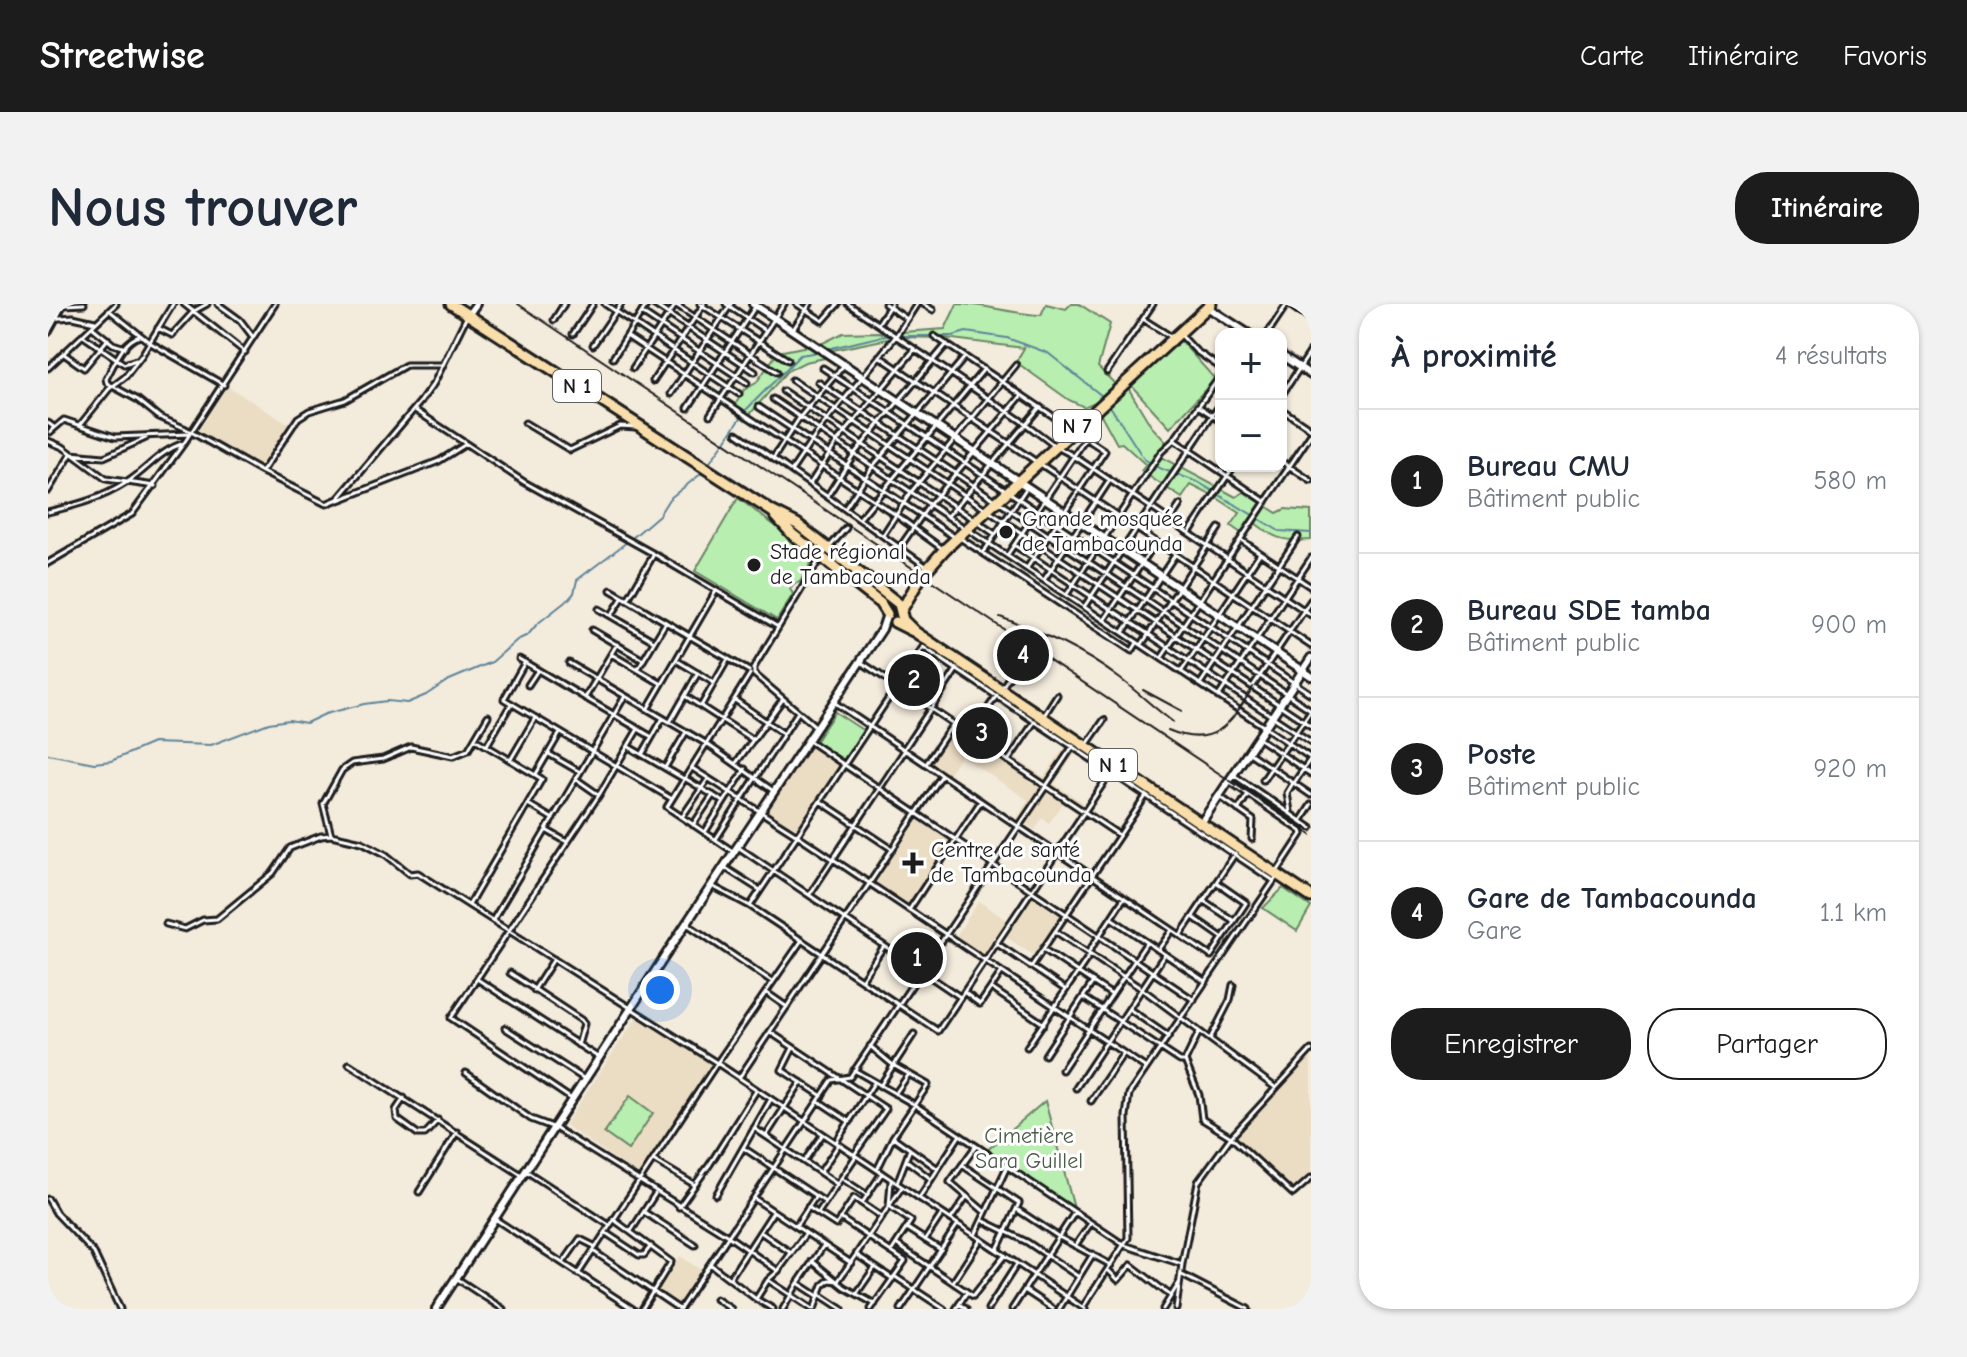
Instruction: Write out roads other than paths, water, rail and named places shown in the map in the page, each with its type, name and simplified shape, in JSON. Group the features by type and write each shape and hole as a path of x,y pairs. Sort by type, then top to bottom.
{"highway":[{"name":"N 1","path":"451,304 705,469 773,512 795,522 899,607 905,622 925,643 1038,719 1086,746 1148,792 1201,823 1311,897"},
{"name":"N 7","path":"899,607 928,568 956,538 1007,491 1023,484 1055,446 1207,305"},
{"name":"N 1","path":"773,512 792,534 880,603 890,618 915,632"},
{"path":"890,618 890,604 899,607"}],"street":[{"path":"48,333 64,304 84,304"},
{"path":"48,368 116,304"},
{"path":"80,425 140,358 173,304"},
{"path":"184,304 245,352"},
{"path":"157,327 172,335 194,311 207,304"},
{"path":"218,304 240,320 254,337"},
{"path":"48,563 126,518 155,486 275,304"},
{"path":"332,503 415,410 476,304"},
{"path":"554,320 564,304"},
{"path":"573,334 593,304"},
{"path":"605,304 739,394"},
{"path":"593,345 621,304"},
{"path":"613,358 650,304 755,372"},
{"path":"633,368 675,304 777,372"},
{"path":"653,381 702,304 788,360"},
{"path":"710,415 784,304"},
{"path":"797,304 823,321 838,304"},
{"path":"792,331 810,304"},
{"path":"848,304 1055,446 1311,615"},
{"path":"859,312 864,304"},
{"path":"791,471 826,421 896,336 917,304"},
{"path":"923,304 933,310"},
{"path":"1107,372 1153,304"},
{"path":"1271,328 1287,304 1311,320"},
{"path":"671,394 729,305 766,331"},
{"path":"688,408 755,305 1311,676"},
{"path":"878,324 888,305 907,319"},
{"path":"1207,305 1240,328"},
{"path":"110,311 149,342 224,385"},
{"path":"642,313 747,383"},
{"path":"48,319 83,318 113,344 125,348"},
{"path":"1143,319 1176,336 1215,364"},
{"path":"82,335 126,364 140,358"},
{"path":"140,336 133,337 106,379 112,386 138,400 159,417 321,503 332,503 439,461 466,444"},
{"path":"934,336 1105,451 1027,569"},
{"path":"628,337 944,550"},
{"path":"64,354 84,368 108,339"},
{"path":"827,496 854,454 947,344"},
{"path":"810,484 844,433 915,349"},
{"path":"1287,387 1311,351"},
{"path":"879,356 1311,646"},
{"path":"845,508 873,466 965,357"},
{"path":"1287,359 1311,375"},
{"path":"262,472 298,418 309,411 345,400 406,365 443,365"},
{"path":"773,458 800,417 844,365"},
{"path":"883,535 918,482 1016,365"},
{"path":"823,368 1311,694"},
{"path":"860,519 984,369"},
{"path":"792,380 1311,726"},
{"path":"818,382 1311,710 1263,780"},
{"path":"1059,603 1161,452 1174,440 1215,383"},
{"path":"783,391 995,534"},
{"path":"900,547 937,495 1022,395"},
{"path":"773,399 1311,758 1287,793 1290,812"},
{"path":"1198,406 1213,415"},
{"path":"759,407 921,516 1132,651 1156,623 1219,528"},
{"path":"948,516 1040,407"},
{"path":"415,410 524,482 778,627"},
{"path":"1084,607 1215,412"},
{"path":"1161,658 1311,431 1287,413"},
{"path":"50,432 64,420 70,425 80,425 115,437 190,433"},
{"path":"48,423 55,428"},
{"path":"525,423 570,450 620,426 640,427"},
{"path":"737,433 928,568"},
{"path":"71,454 104,457 149,436"},
{"path":"1007,556 1086,438"},
{"path":"1174,440 1266,502"},
{"path":"48,441 58,444 106,479 155,486"},
{"path":"48,512 93,502 128,482 164,451 184,443"},
{"path":"48,491 71,454"},
{"path":"1289,467 1311,481"},
{"path":"1189,533 1230,472"},
{"path":"1044,580 1110,480"},
{"path":"983,553 1019,499 1023,484"},
{"path":"1170,520 1180,505"},
{"path":"846,528 821,557 668,809 773,871 921,971 980,1004 1001,973"},
{"path":"1200,684 1298,537"},
{"path":"1241,540 1311,587"},
{"path":"1104,620 1156,542"},
{"path":"1014,545 1311,742"},
{"path":"1181,672 1260,553"},
{"path":"611,616 654,554"},
{"path":"1123,633 1175,555"},
{"path":"1218,697 1311,558"},
{"path":"611,590 751,672 818,728"},
{"path":"647,709 716,591"},
{"path":"1253,687 1311,600"},
{"path":"599,609 654,641"},
{"path":"436,1309 686,924 890,618"},
{"path":"638,669 666,622"},
{"path":"1107,635 1113,626"},
{"path":"592,630 643,660"},
{"path":"750,906 925,643 957,669 998,692"},
{"path":"585,698 617,644"},
{"path":"611,654 662,684"},
{"path":"1201,823 1311,658"},
{"path":"519,659 652,737"},
{"path":"701,706 728,659"},
{"path":"676,660 714,683"},
{"path":"525,662 504,699 672,799"},
{"path":"861,662 1119,835"},
{"path":"569,663 707,744 774,792"},
{"path":"970,735 1019,663"},
{"path":"809,895 957,669"},
{"path":"528,685 538,670"},
{"path":"670,722 698,673"},
{"path":"1008,761 1057,695"},
{"path":"493,920 625,696"},
{"path":"685,696 753,740"},
{"path":"734,699 784,734"},
{"path":"736,763 783,699"},
{"path":"835,703 1211,956 1246,903 1216,882"},
{"path":"486,746 511,704"},
{"path":"716,839 798,712"},
{"path":"331,835 323,804 347,765 383,759 411,747 457,755 468,750 488,716"},
{"path":"510,760 535,718"},
{"path":"642,754 663,718"},
{"path":"1038,719 1073,746 1148,792 1235,854 1276,876"},
{"path":"1086,746 1104,720"},
{"path":"926,764 953,724"},
{"path":"573,1100 452,1019 599,795 638,729"},
{"path":"665,768 686,732"},
{"path":"536,775 560,733"},
{"path":"1258,738 1311,774"},
{"path":"469,905 542,779 475,739"},
{"path":"809,741 1194,1000"},
{"path":"628,746 724,802"},
{"path":"562,1264 580,1239 680,1309 832,1080 850,1077 1073,746"},
{"path":"1248,752 1311,795"},
{"path":"548,754 580,772"},
{"path":"692,768 1146,1068"},
{"path":"705,832 745,769"},
{"path":"712,886 750,906 938,1031 1111,772"},
{"path":"739,1078 942,775"},
{"path":"166,924 185,929 203,920 217,919 273,873 290,848 331,835 362,842 385,854 410,874 418,873 717,1063 1083,1308 1128,1238 1126,1105 1129,1094 1302,834 1231,778"},
{"path":"1231,778 1290,812 1311,828"},
{"path":"576,779 599,795"},
{"path":"682,817 708,779"},
{"path":"1031,967 1148,792"},
{"path":"1238,810 1248,794"},
{"path":"693,825 713,795"},
{"path":"1219,796 1253,820 1252,839"},
{"path":"820,801 892,849"},
{"path":"909,910 981,801"},
{"path":"528,804 553,819"},
{"path":"1301,821 1311,805"},
{"path":"546,830 567,842"},
{"path":"1180,935 1235,854"},
{"path":"724,867 760,890"},
{"path":"1027,1047 1124,898"},
{"path":"1203,901 1234,921"},
{"path":"1192,917 1223,938"},
{"path":"1111,918 1206,982"},
{"path":"686,924 773,982"},
{"path":"1158,950 1172,930"},
{"path":"1055,931 1142,989 1276,1088"},
{"path":"578,1274 652,1159 802,940"},
{"path":"1062,1070 1147,942"},
{"path":"996,943 1066,990"},
{"path":"862,980 884,946"},
{"path":"1043,949 1112,995"},
{"path":"1076,1088 1165,954"},
{"path":"534,990 554,959"},
{"path":"510,973 584,1022 578,1045"},
{"path":"477,979 599,1058"},
{"path":"1045,1055 1093,982"},
{"path":"1210,1039 1230,1000 1233,985"},
{"path":"991,988 1044,1024"},
{"path":"766,993 787,1007"},
{"path":"1083,997 1180,1061 1185,1061"},
{"path":"1129,1009 1168,1036"},
{"path":"505,1028 586,1080"},
{"path":"1199,1031 1185,1061 1199,1095 1202,1119 1231,1137 1293,1194 1311,1178"},
{"path":"770,1032 886,1109 818,1214"},
{"path":"880,1086 914,1034"},
{"path":"870,1046 893,1065 928,1085 893,1137 877,1170"},
{"path":"793,1048 782,1068 822,1096"},
{"path":"1176,1309 1198,1182 1231,1137 1311,1050"},
{"path":"1091,1101 1123,1054"},
{"path":"349,1064 609,1225"},
{"path":"854,1070 915,1105 1124,1245 1182,1264"},
{"path":"466,1073 531,1119 555,1128 728,1236 778,1271"},
{"path":"895,1094 910,1073"},
{"path":"765,1136 801,1082"},
{"path":"820,1172 874,1083"},
{"path":"679,1207 757,1090"},
{"path":"404,1098 395,1114 405,1126 422,1135 438,1120"},
{"path":"716,1195 771,1099"},
{"path":"818,1101 850,1122"},
{"path":"754,1128 837,1184"},
{"path":"419,1192 457,1132"},
{"path":"804,1162 823,1134"},
{"path":"919,1198 960,1135"},
{"path":"893,1137 938,1169"},
{"path":"976,1146 950,1182 985,1212"},
{"path":"744,1149 825,1202"},
{"path":"897,1183 910,1149"},
{"path":"652,1159 695,1185"},
{"path":"906,1160 931,1179"},
{"path":"962,1165 1019,1203 997,1250"},
{"path":"975,1235 1007,1167"},
{"path":"862,1203 882,1173"},
{"path":"841,1178 867,1195"},
{"path":"889,1206 891,1179"},
{"path":"838,1281 902,1187"},
{"path":"631,1231 656,1193"},
{"path":"796,1226 816,1196"},
{"path":"951,1219 967,1196"},
{"path":"754,1198 851,1263"},
{"path":"808,1207 836,1225 854,1198 882,1217"},
{"path":"48,1199 56,1213 94,1253 120,1309"},
{"path":"889,1206 911,1221 891,1252"},
{"path":"1017,1209 1059,1237 1111,1265"},
{"path":"644,1212 695,1245"},
{"path":"730,1278 773,1212"},
{"path":"1021,1309 1014,1307 1075,1212"},
{"path":"925,1240 942,1214"},
{"path":"840,1218 905,1261 871,1309"},
{"path":"495,1219 633,1309"},
{"path":"613,1219 671,1262 642,1309"},
{"path":"982,1220 1047,1255 1079,1277"},
{"path":"1075,1246 1091,1223"},
{"path":"903,1309 958,1224"},
{"path":"907,1227 941,1250"},
{"path":"760,1232 791,1253"},
{"path":"604,1233 639,1255 644,1255 651,1246"},
{"path":"756,1299 806,1233"},
{"path":"953,1282 981,1239"},
{"path":"896,1244 973,1296 1005,1255"},
{"path":"783,1309 824,1245"},
{"path":"1059,1309 1093,1254"},
{"path":"857,1255 944,1309"},
{"path":"812,1261 844,1287 875,1304"},
{"path":"710,1264 773,1309"},
{"path":"988,1309 1017,1264"},
{"path":"1108,1270 1118,1280 1131,1265 1171,1296"},
{"path":"857,1293 875,1267"},
{"path":"455,1278 503,1309"},
{"path":"1163,1309 1182,1278"},
{"path":"1182,1278 1248,1309"},
{"path":"768,1280 814,1308 822,1309"},
{"path":"814,1308 818,1295 829,1280 838,1281"},
{"path":"798,1283 842,1309"},
{"path":"1025,1290 1053,1309"},
{"path":"966,1309 958,1307 967,1292"},
{"path":"716,1299 731,1309"}],"waterway":[{"path":"827,349 883,336 953,336 966,332 1007,338 1048,353 1102,396"},
{"path":"744,412 800,355 819,352"},
{"path":"1108,403 1144,459 1159,468 1198,482 1279,531 1311,533"},
{"path":"725,441 742,416"},
{"path":"708,465 723,444"},
{"path":"48,754 94,763 111,761 153,743 211,745 269,723 289,720 306,723 325,714 364,704 387,701 407,703 426,695 447,681 492,662 517,640 528,635 569,599 577,580 631,539 659,515 669,499 702,473"}],"railway":[{"path":"518,304 1311,835"},
{"path":"1000,617 1047,636 1091,659 1173,722"},
{"path":"1168,730 1198,737 1220,730 1237,712 1253,687"},
{"path":"1143,690 1182,711"}],"place":[{"name":"Grande mosquée de Tambacounda","path":"1006,532"},
{"name":"Stade régional de Tambacounda","path":"754,565"},
{"name":"Gare de Tambacounda","path":"1023,655"},
{"name":"Bureau SDE tamba","path":"914,680"},
{"name":"Poste","path":"982,733"},
{"name":"Centre de santé de Tambacounda","path":"913,863"},
{"name":"Bureau CMU","path":"917,958"}],"park label":[{"name":"Cimetière Sara Guillel","path":"1029,1148"}]}
